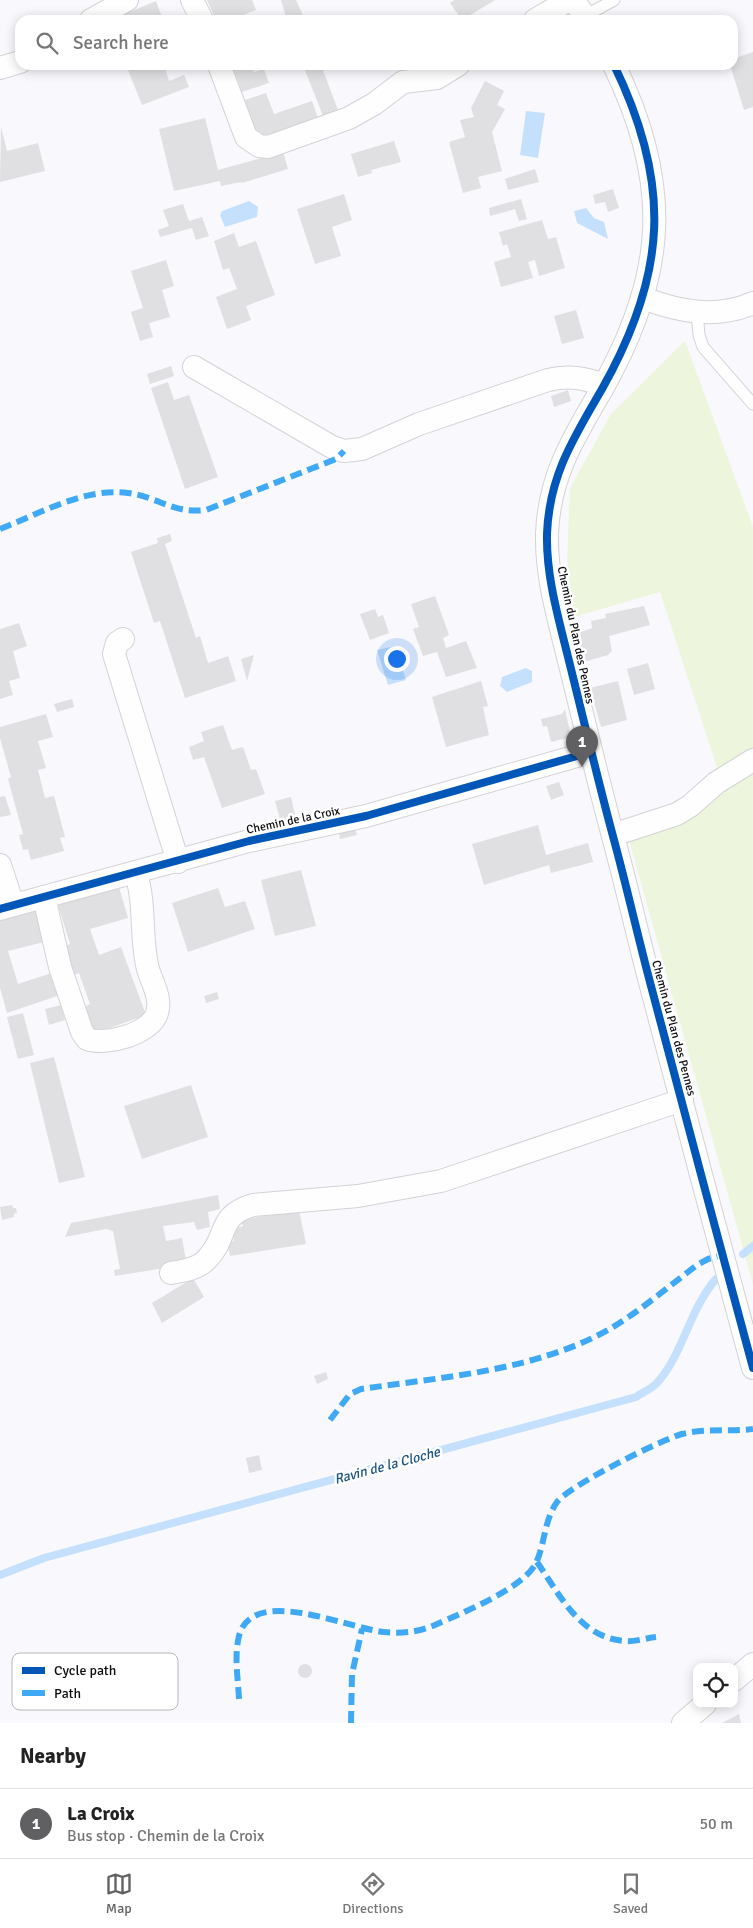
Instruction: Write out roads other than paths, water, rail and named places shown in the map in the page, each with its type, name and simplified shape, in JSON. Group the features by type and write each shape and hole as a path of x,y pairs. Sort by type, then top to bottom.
{"street":[{"path":"100,15 127,0"},
{"path":"192,0 200,15"},
{"path":"544,15 569,0"},
{"path":"0,68 15,64"},
{"path":"220,70 246,137 259,146 268,147 349,118 374,104 403,82 437,78 450,70"},
{"name":"Chemin du Plan des Pennes","path":"616,70 634,107 653,180 655,232 652,260 643,298 632,329 604,385 576,432 554,483 547,535 553,591 591,752 753,1368"},
{"path":"643,298 670,307 697,312 728,311 753,303"},
{"path":"194,367 332,447 352,452 418,424 556,378 564,376 582,378 604,385"},
{"path":"123,639 117,643 114,654 178,862"},
{"name":"Chemin de la Croix","path":"7,907 136,874 249,841 366,816 591,752"},
{"path":"613,835 678,814 716,783 753,760"},
{"path":"0,864 7,907"},
{"path":"44,896 60,967 82,1032 87,1039 105,1042 145,1029 152,1024 157,1014 157,995 148,967 140,887 136,874"},
{"path":"171,1273 198,1266 207,1259 216,1247 231,1215 243,1208 253,1205 358,1196 441,1181 682,1100"},
{"path":"738,1677 753,1664"},
{"path":"683,1723 700,1708"}],"lane":[{"path":"582,12 614,0"},
{"path":"697,312 699,335 703,347 753,404"}],"water":[{"path":"526,111 545,113 538,158 520,155"},
{"path":"249,201 258,207 257,217 225,227 220,215 222,211"},
{"path":"586,208 594,218 604,222 608,239 577,223 574,211"},
{"path":"395,646 406,680 388,685 377,650"},
{"path":"526,668 532,671 532,682 507,692 500,686 502,677"}],"waterway":[{"name":"Ravin de la Cloche","path":"743,1254 753,1246"},
{"name":"Ravin de la Cloche","path":"0,1575 44,1558 636,1397 654,1386 665,1372 673,1360 699,1304 716,1279"}],"place":[{"name":"La Croix","path":"582,767"}]}
